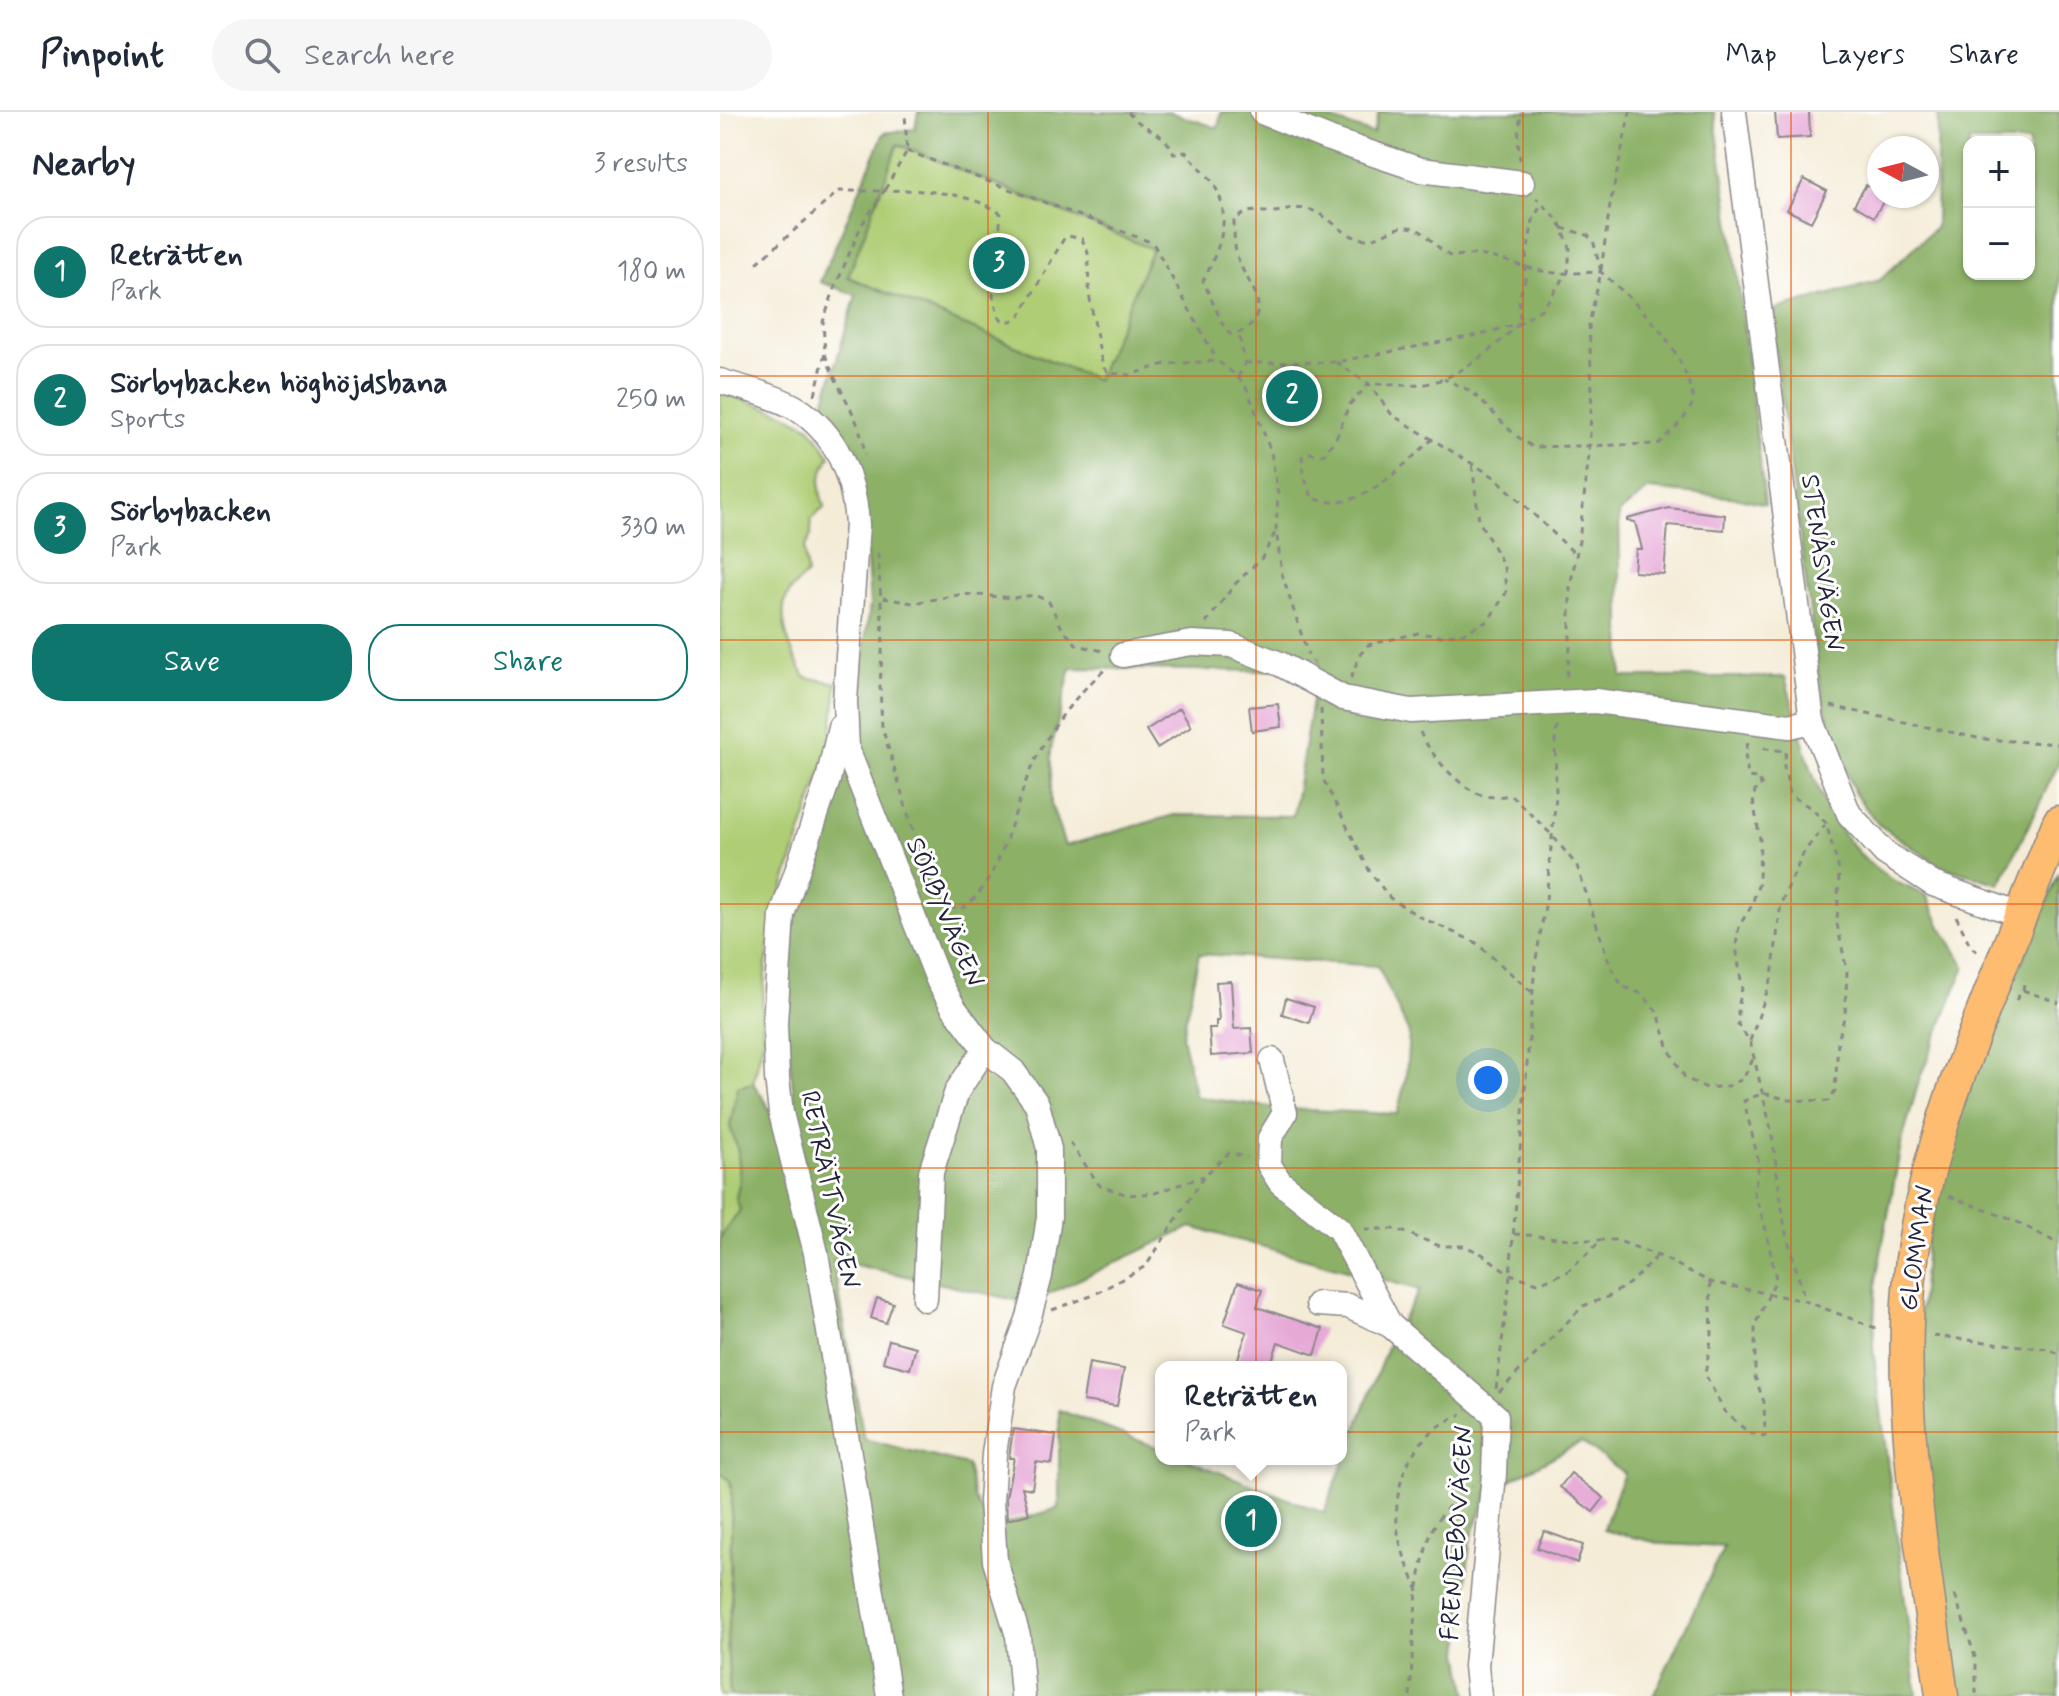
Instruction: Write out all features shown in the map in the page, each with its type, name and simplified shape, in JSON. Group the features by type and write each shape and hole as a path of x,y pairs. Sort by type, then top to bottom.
{"main road":[{"name":"GLOMMAN","path":"1942,1696 1917,1496 1906,1362 1918,1338 1914,1240 1928,1170 1964,1057 2059,822"}],"street":[{"path":"1262,112 1329,139 1421,170 1522,183"},
{"name":"STENÅSVÄGEN","path":"1734,112 1812,711 1849,814 1885,853 1933,884 2020,915"},
{"name":"SÖRBYVÄGEN","path":"720,381 794,407 807,416 834,445 847,469 855,496 857,524 845,701 847,749 926,951 954,1008 985,1049 1013,1071 1037,1104 1049,1149 1049,1217 1040,1276 1004,1386 991,1501 995,1561 1018,1636 1023,1696"},
{"path":"1123,655 1192,643 1231,645 1280,664 1343,698 1411,711 1595,701 1790,726 1812,711"},
{"name":"RETRÄTTVÄGEN","path":"845,701 828,780 782,915 775,1023 777,1078 781,1113 816,1253 889,1696"},
{"path":"925,1299 931,1172 957,1091 985,1049"},
{"path":"1272,1060 1285,1113 1270,1138 1269,1165 1280,1182 1339,1229 1390,1325"},
{"path":"1318,1304 1348,1306 1390,1325"},
{"name":"FRENDEBOVÄGEN","path":"1390,1325 1496,1416 1496,1447 1476,1666 1479,1696"}],"path":[{"path":"865,459 851,405 825,353 823,322 861,226 907,151 905,112"},
{"path":"1128,112 1134,120 1160,134 1174,154 1186,152 1208,176 1220,196 1226,217 1203,281 1230,334 1239,334 1254,320 1259,307 1257,293 1237,257 1234,221 1244,213 1255,210 1310,210 1325,216 1352,236 1368,239 1400,226 1413,228 1423,232 1439,251 1452,257 1468,253 1490,255 1516,265 1556,273 1601,272"},
{"path":"1433,439 1365,493 1344,501 1325,503 1312,497 1303,473 1302,457 1310,453 1324,455 1337,436 1349,405 1369,384 1419,385 1444,379 1489,352 1520,323 1543,308 1568,272 1570,248 1559,221 1522,183 1518,140 1521,112"},
{"path":"1630,112 1589,324 1592,391 1589,444 1570,587 1570,649 1564,702 1555,735 1556,796 1546,900 1535,965 1514,1234 1495,1396 1583,1306 1610,1296 1631,1282 1657,1256"},
{"path":"907,151 1153,243 1218,361 1238,377 1245,363 1239,334"},
{"path":"757,263 839,191 929,190 983,205 1001,214 993,296 999,318 1005,322 1020,316 1063,240 1075,236 1082,239 1088,253 1093,313 1101,358 1109,373 1130,375 1165,364 1218,361"},
{"path":"1520,323 1519,298 1525,280 1533,220 1542,203"},
{"path":"1444,379 1471,391 1515,435 1533,447 1658,444 1682,421 1694,402 1689,376 1677,353 1643,311 1601,272 1593,240 1587,235 1562,228"},
{"path":"1245,363 1336,362 1483,334 1520,323"},
{"path":"807,416 825,353"},
{"path":"1336,362 1369,384 1392,415 1496,478 1576,554"},
{"path":"1343,698 1359,656 1368,645 1418,633 1440,636 1463,633 1488,621 1506,593 1504,566 1479,521 1472,463"},
{"path":"1192,643 1235,584 1262,558 1276,530"},
{"path":"878,553 883,636 880,686 882,727 932,894 942,905 960,910 975,901 990,880 1033,764 1052,730 1080,691 1123,655"},
{"path":"882,598 913,603 964,594 1013,598 1035,595 1049,602 1062,628 1077,645 1123,655"},
{"path":"1411,711 1427,746 1449,772 1485,796 1511,795 1552,835 1577,866 1610,965 1622,986 1642,994 1658,1013 1669,1049 1685,1078 1707,1088 1728,1086 1743,1079 1754,1057"},
{"path":"1812,711 1982,739 2059,744"},
{"path":"1710,1282 1712,1334 1705,1374 1724,1411 1749,1433 1765,1436 1764,1402 1755,1377 1755,1325 1776,1279 1754,1192 1759,1163 1744,1101 1763,1093 1789,1100 1828,1101 1835,1091 1847,971 1837,924 1839,870 1826,823 1811,808 1790,795 1784,767 1786,751 1766,749 1760,744 1758,734"},
{"path":"1749,738 1745,753 1748,777 1758,778 1762,787 1755,791 1753,800 1760,839 1759,883 1751,907 1739,926 1736,946 1742,988 1738,1025 1750,1041 1763,1093 1785,1229 1805,1301"},
{"path":"1750,1041 1772,977 1781,903 1804,852 1826,823 1849,814"},
{"path":"1946,889 1971,947 1986,959 2025,975 2023,990 2009,1006"},
{"path":"2023,990 2059,1003"},
{"path":"1065,1137 1100,1186 1128,1195 1155,1193 1205,1175"},
{"path":"1029,1317 1091,1296 1146,1266 1205,1175 1230,1152 1242,1155 1280,1182"},
{"path":"1945,1205 1950,1185"},
{"path":"1947,1196 2015,1221 2059,1244"},
{"path":"1339,1229 1396,1229 1440,1246 1465,1246 1510,1274 1538,1283 1567,1272 1602,1240"},
{"path":"1514,1234 1616,1240 1710,1282 1805,1301 1918,1338 2048,1349 2059,1354"},
{"path":"1418,1591 1399,1539 1395,1506 1400,1480 1416,1449 1435,1429 1482,1403"},
{"path":"1410,1696 1418,1591 1433,1530 1450,1505 1477,1480"},
{"path":"1955,1593 1976,1660 1976,1696"}],"green space":[{"path":"918,112 1169,112 1218,128 1221,112 1310,112 1373,134 1379,112 1714,112 1734,247 1765,504 1739,498 1649,489 1619,513 1622,677 1785,677 1809,761 1830,813 1864,858 1893,880 1927,896 1940,925 1965,966 1920,1077 1901,1145 1876,1280 1873,1348 1917,1696 1653,1696 1724,1547 1663,1544 1603,1530 1624,1473 1581,1442 1488,1492 1470,1542 1460,1653 1468,1696 895,1696 799,1138 780,978 789,913 859,686 870,605 864,514 838,443 822,410 856,295 820,282 884,133 915,129","holes":["898,144 1152,249 1097,380 848,277","1319,658 1293,816 1174,815 1065,846 1051,804 1051,749 1071,668 1261,671","1199,954 1378,966 1409,1033 1406,1077 1397,1114 1285,1109 1196,1097 1182,1037","1191,1227 1420,1290 1390,1340 1347,1453 1347,1465 1342,1465 1324,1513 1201,1465 1155,1465 1155,1447 1059,1410 1059,1508 990,1529 974,1498 967,1465 864,1439 833,1260 1029,1303"]},
{"path":"1938,112 2059,112 2059,763 2000,884 1942,867 1878,824 1855,794 1825,707 1818,672 1770,311 1880,280 1936,227 1936,208 1939,208"},
{"path":"897,144 1152,249 1097,380 848,277"},
{"path":"720,392 783,413 810,427 830,456 820,481 825,507 811,519 811,535 804,550 807,574 789,593 783,613 787,636 805,677 837,683 831,742 776,910 766,965 763,1041 753,1083 738,1087 730,1126 738,1151 740,1179 736,1198 740,1210 720,1238"},
{"path":"2059,873 2059,1696 1953,1696 1927,1511 1918,1336 1926,1245 1953,1126"},
{"path":"753,1083 774,1120 801,1229 886,1696 730,1696 727,1637 732,1599 732,1498 730,1481 720,1472 720,1238 740,1210 736,1198 740,1179 738,1151 730,1126 738,1087"},
{"path":"720,1472 730,1481 732,1498 732,1599 727,1637 730,1696 720,1696"}],"building":[{"path":"1775,112 1809,112 1810,137 1777,139"},
{"path":"1804,179 1827,191 1811,222 1787,210"},
{"path":"1866,185 1867,208 1879,208 1874,217 1854,205"},
{"path":"1669,508 1725,515 1724,530 1668,525 1664,574 1634,572 1636,549 1642,549 1635,522 1627,519"},
{"path":"1278,704 1281,727 1252,731 1249,707"},
{"path":"1180,708 1191,726 1157,748 1146,730"},
{"path":"1231,981 1234,1029 1251,1028 1253,1053 1211,1056 1209,1028 1216,1028 1216,1021 1219,1021 1216,982"},
{"path":"1286,998 1314,1007 1309,1023 1282,1014"},
{"path":"1238,1282 1262,1290 1257,1307 1323,1329 1315,1355 1278,1342 1272,1361 1237,1361 1247,1332 1224,1324"},
{"path":"877,1298 893,1303 886,1323 871,1318"},
{"path":"889,1340 916,1347 910,1369 883,1362"},
{"path":"1089,1363 1124,1369 1117,1406 1083,1401"},
{"path":"1013,1429 1056,1435 1052,1464 1036,1462 1032,1489 1022,1487 1029,1514 1007,1520 1006,1497 1014,1458 1009,1458"},
{"path":"1571,1473 1604,1498 1593,1512 1560,1487"},
{"path":"1544,1531 1583,1545 1577,1563 1537,1548"}],"place":[{"name":"Sörbybacken","path":"999,263"},
{"name":"Sörbybacken höghöjdsbana","path":"1292,396"},
{"name":"Reträtten","path":"1251,1521"}]}
